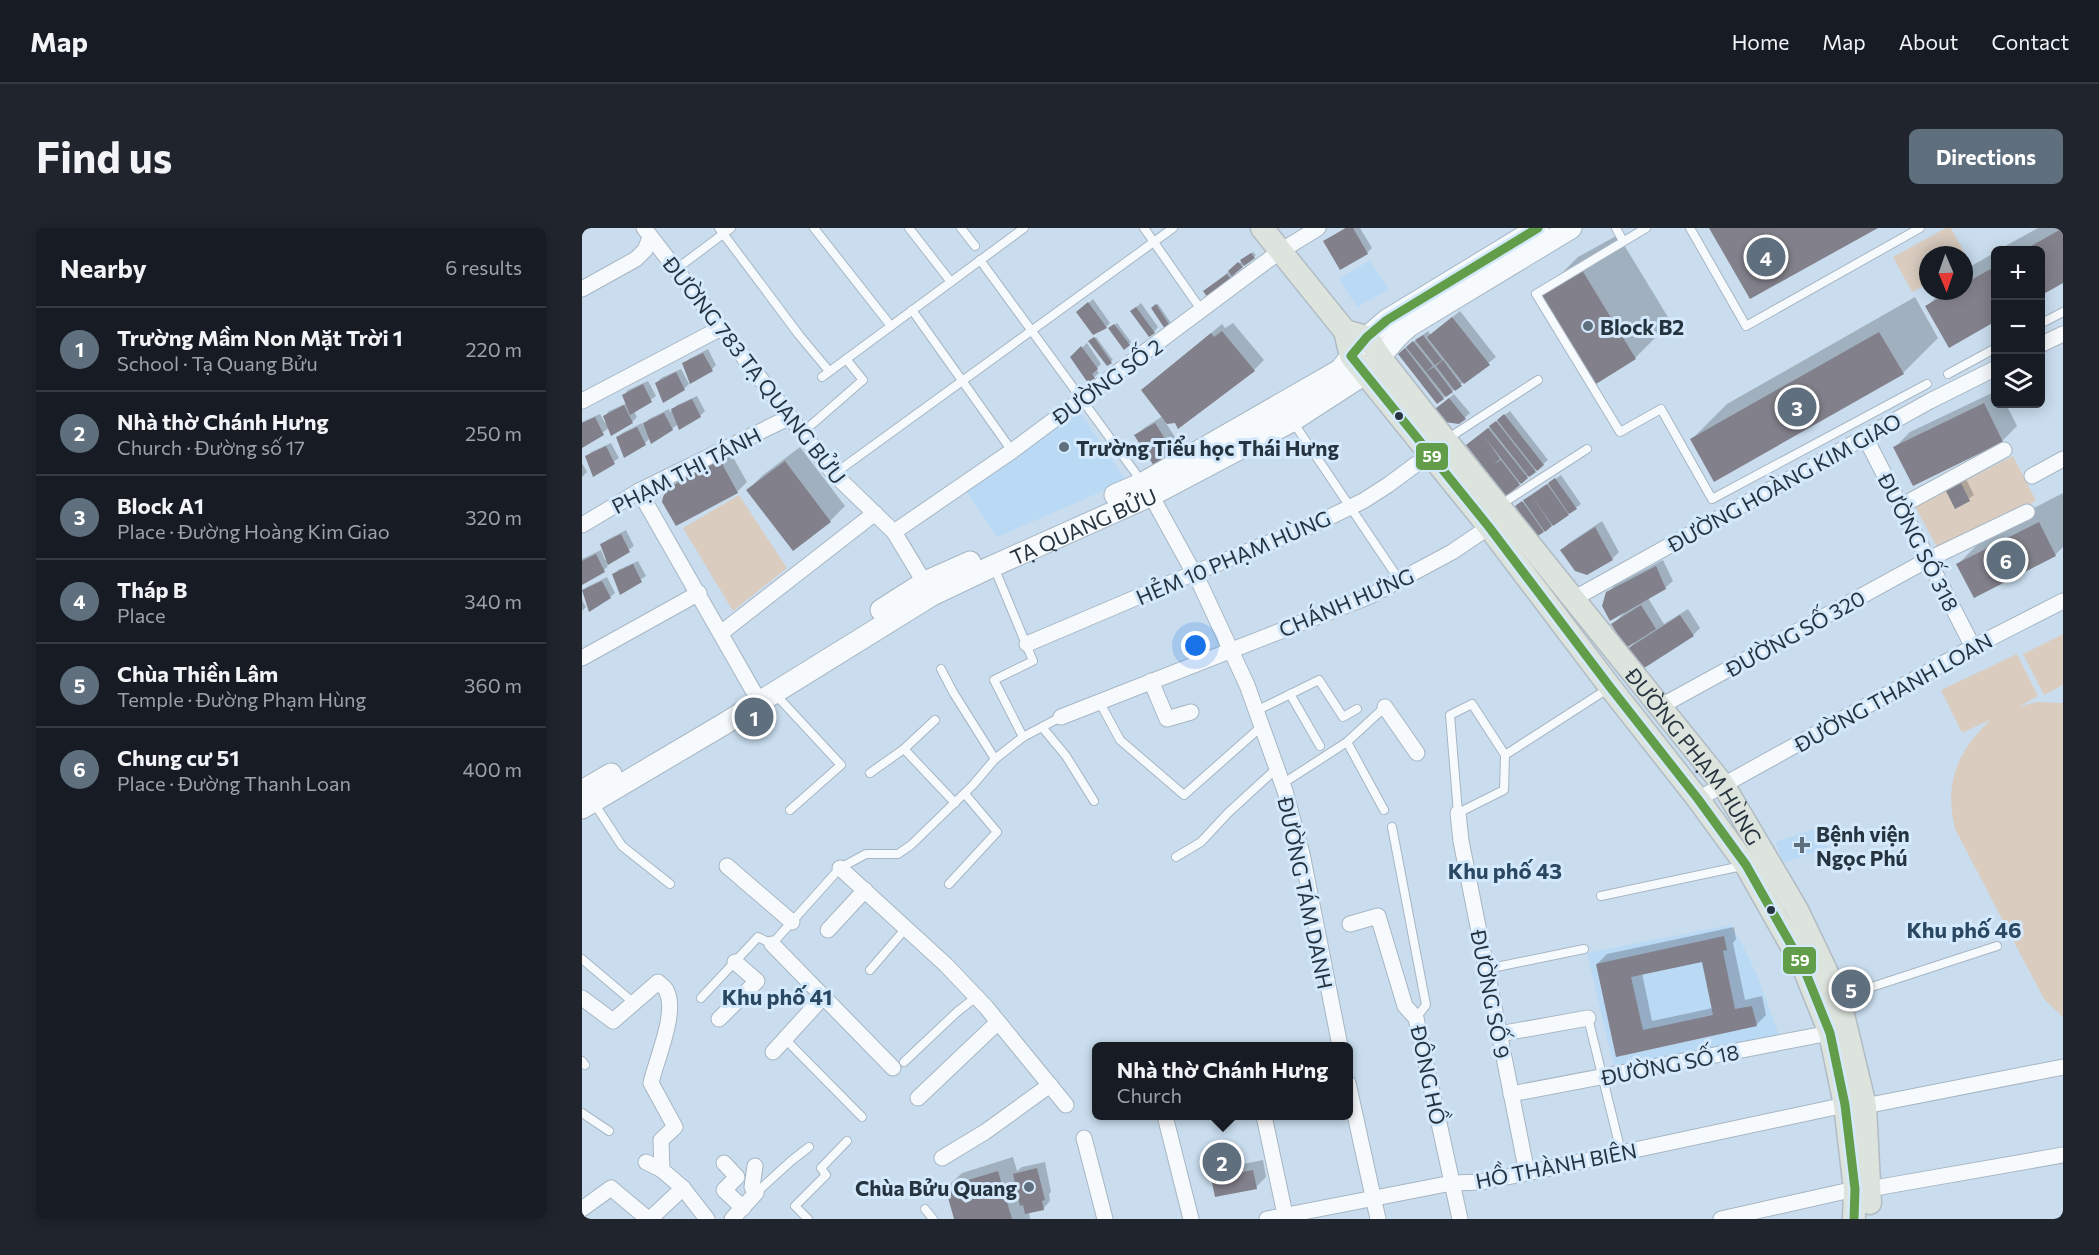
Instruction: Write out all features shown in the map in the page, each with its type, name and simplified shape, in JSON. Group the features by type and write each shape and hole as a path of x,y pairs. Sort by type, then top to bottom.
{"main road":[{"path":"1262,228 1279,252 1345,331 1351,356"},
{"name":"TẠ QUANG BỬU","path":"929,589 993,566 1148,489 1340,370 1367,337 1401,310 1538,228"},
{"name":"TẠ QUANG BỬU","path":"585,795 718,714 762,695 929,589 1292,421 1373,365 1398,336 1422,318 1570,228"},
{"path":"1345,331 1367,337 1373,365"},
{"name":"ĐƯỜNG PHẠM HÙNG","path":"1351,356 1373,365 1438,447 1489,527 1746,865 1803,966 1830,1033 1855,1106"},
{"name":"ĐƯỜNG PHẠM HÙNG","path":"1438,447 1499,505 1724,786 1797,910 1839,998 1855,1106 1862,1189 1870,1219"},
{"name":"ĐƯỜNG PHẠM HÙNG","path":"1854,1219 1862,1189"}],"street":[{"name":"ĐƯỜNG SỐ 2","path":"894,532 1083,399 1279,252 1318,228"},
{"name":"ĐƯỜNG 783 TẠ QUANG BỬU","path":"647,233 834,474 894,532 929,589"},
{"path":"582,288 636,259 645,250 647,233"},
{"path":"582,401 721,328"},
{"path":"2045,343 2063,334"},
{"name":"ĐƯỜNG HOÀNG KIM GIAO","path":"1575,598 1865,437 1991,370"},
{"name":"PHẠM THỊ TÁNH","path":"582,525 639,491 790,417"},
{"name":"ĐƯỜNG SỐ 318","path":"1865,437 1973,647"},
{"name":"HẺM 10 PHẠM HÙNG","path":"1027,644 1313,525 1388,485 1438,447"},
{"path":"1901,506 2004,450"},
{"path":"2032,476 2063,459"},
{"name":"ĐƯỜNG TÁM DANH","path":"1148,489 1194,573 1230,650 1277,768 1302,854 1339,1042"},
{"path":"639,491 721,633 762,695"},
{"name":"ĐƯỜNG SỐ 320","path":"1661,706 1929,559 2027,512"},
{"path":"721,633 875,513"},
{"name":"CHÁNH HƯNG","path":"1060,717 1370,596 1452,552 1489,527"},
{"path":"582,658 699,593"},
{"name":"ĐƯỜNG THANH LOAN","path":"1698,799 1973,647 2063,601"},
{"path":"1150,681 1167,719 1191,712"},
{"path":"1385,707 1418,753"},
{"name":"ĐƯỜNG SỐ 9","path":"1458,813 1461,841 1527,1173"},
{"path":"727,866 792,922"},
{"path":"840,868 946,965 998,1022 1066,1105"},
{"path":"828,930 865,890"},
{"path":"1350,924 1378,915 1405,1006 1416,1018"},
{"path":"772,944 898,1065"},
{"path":"719,1019 757,981 735,962"},
{"path":"582,998 613,1022 660,980 667,990 670,1004 667,1032 656,1061 651,1083 675,1127 662,1140 662,1170"},
{"path":"773,1052 824,996"},
{"name":"ĐÔNG HỒ","path":"1416,1018 1460,1219"},
{"path":"1499,1034 1588,1018"},
{"path":"918,1098 998,1022"},
{"name":"ĐƯỜNG SỐ 18","path":"1511,1094 1830,1033"},
{"name":"HỒ THÀNH BIÊN","path":"1267,1219 1452,1183 1482,1182 1622,1152 2063,1066"},
{"path":"942,1158 1050,1085"},
{"path":"1353,1105 1378,1219"},
{"path":"1167,1120 1191,1219"},
{"path":"1265,1120 1286,1217"},
{"path":"1084,1138 1105,1219"},
{"path":"1720,1219 1862,1189 2063,1155"},
{"path":"646,1162 662,1170 683,1188 707,1219"},
{"path":"724,1163 737,1177 724,1190 738,1213 756,1193 752,1187 755,1167"},
{"path":"582,1209 611,1188 649,1219 683,1188"}],"lane":[{"path":"675,270 721,231 731,228"},
{"path":"814,228 891,326"},
{"path":"909,228 951,282"},
{"path":"961,228 975,246"},
{"path":"721,231 826,374 1024,228"},
{"path":"1144,228 1202,310"},
{"path":"834,474 1173,228"},
{"path":"1616,228 1623,241"},
{"path":"1646,228 1636,230 1623,241 1536,294 1620,432 1661,409 1712,499 1927,384"},
{"path":"1690,228 1746,326 1920,228"},
{"path":"980,260 1148,489"},
{"path":"912,310 1011,451"},
{"path":"2045,321 2063,312"},
{"path":"1948,374 1991,350"},
{"path":"802,433 863,380 846,359"},
{"path":"1438,447 1538,380"},
{"path":"1292,421 1400,581"},
{"path":"1499,505 1587,449"},
{"path":"993,566 1034,661 994,680 1023,737"},
{"path":"940,669 994,759"},
{"path":"1256,711 1319,680 1343,717 1357,709"},
{"path":"1505,755 1610,687"},
{"path":"1290,694 1320,746"},
{"path":"762,695 841,765 790,810"},
{"path":"1099,701 1120,740 1184,795 1262,726"},
{"path":"1472,704 1505,755 1504,790 1458,813 1450,715 1472,704"},
{"path":"1282,784 1347,742 1385,707"},
{"path":"701,998 758,937 772,944 840,868 866,854 898,854 911,845 965,794 994,759 1023,737 1060,717"},
{"path":"870,773 904,749 935,720"},
{"path":"1042,727 1066,756 1094,801"},
{"path":"1347,742 1384,810"},
{"path":"904,749 955,802"},
{"path":"1176,856 1202,842 1228,813 1277,768"},
{"path":"949,884 998,832 965,794"},
{"path":"585,795 622,846 670,884"},
{"name":"ĐÔNG HỒ","path":"1392,827 1426,1005 1416,1018"},
{"path":"1601,896 1746,865"},
{"path":"870,970 906,928"},
{"path":"1839,998 1997,946"},
{"path":"1487,969 1584,949"},
{"path":"582,959 634,1003"},
{"path":"898,1065 976,997"},
{"path":"1588,1018 1622,1152"},
{"path":"785,1039 862,1117"},
{"path":"582,1113 609,1131"},
{"path":"808,1219 795,1206 826,1175 820,1168 847,1141"},
{"path":"756,1193 809,1147"},
{"path":"925,1209 933,1219"}],"shaded area":[{"path":"1946,228 1951,228 1961,246 1919,246 1919,288 1912,292 1893,257"},
{"path":"1369,261 1389,289 1357,307 1339,279"},
{"name":"Trường Tiểu học Thái Hưng","path":"1080,412 1126,481 997,537 963,486"},
{"path":"2013,456 2036,501 1939,551 1915,506"},
{"path":"739,495 787,568 733,611 683,528"},
{"path":"2063,634 2063,685 2044,695 2023,654"},
{"path":"2017,654 2038,696 2020,706 2037,702 2063,703 2063,1017 2044,999 1955,829 1952,812 1951,797 1956,769 1969,744 1990,720 1962,733 1941,690"},
{"name":"Bệnh viện Ngọc Phú","path":"1820,827 1827,848 1783,863 1776,842"},
{"path":"1730,925 1757,975 1780,1038 1615,1071 1587,953"}],"building":[{"path":"1346,228 1353,228 1368,254 1340,270 1323,241"},
{"path":"1709,228 1878,228 1750,299"},
{"path":"2063,228 2063,283 2045,293 2045,246 2031,246"},
{"path":"1251,253 1255,258 1244,266 1240,260"},
{"path":"1238,262 1243,267 1232,276 1228,271"},
{"path":"1991,269 1991,324 1949,348 1925,306 1936,300 1973,300 1973,279"},
{"name":"Block B2","path":"1582,270 1636,359 1596,384 1540,292"},
{"path":"1227,274 1232,281 1208,298 1203,291"},
{"path":"1088,302 1107,328 1093,335 1076,312"},
{"path":"1156,304 1170,326 1165,329 1151,308"},
{"path":"1136,307 1155,333 1149,337 1130,311"},
{"path":"1452,317 1490,365 1464,384 1427,337"},
{"path":"1114,324 1130,345 1124,350 1108,328"},
{"path":"1222,331 1255,371 1178,429 1175,423 1167,424 1141,390 1211,333 1214,337"},
{"path":"1879,332 1904,374 1714,482 1690,439"},
{"path":"1423,335 1442,360 1435,365 1415,340"},
{"path":"1094,337 1112,363 1107,366 1088,341"},
{"path":"1413,341 1433,366 1426,372 1406,347"},
{"path":"1081,346 1098,369 1092,374 1095,378 1088,383 1070,357"},
{"path":"1405,348 1444,399 1437,404 1398,354"},
{"path":"703,353 713,371 690,384 682,363"},
{"path":"1443,360 1462,386 1455,391 1436,366"},
{"path":"1434,367 1453,392 1446,397 1426,372"},
{"path":"676,372 685,390 663,403 655,383"},
{"path":"643,384 652,402 630,415 622,395"},
{"path":"1449,398 1466,419 1459,424 1445,422 1435,409"},
{"path":"692,399 701,417 679,430 671,409"},
{"path":"1984,403 2003,442 1913,486 1893,447"},
{"path":"624,405 633,423 611,436 603,416"},
{"path":"664,413 673,430 651,444 643,423"},
{"path":"1504,414 1544,465 1537,471 1497,420"},
{"path":"595,417 604,435 582,448 582,423"},
{"path":"1496,421 1536,472 1529,477 1489,426"},
{"path":"1155,423 1174,453 1154,466 1134,435"},
{"path":"637,427 646,445 624,458 616,437"},
{"path":"1488,428 1528,478 1521,484 1484,436 1500,459 1494,464 1501,460 1520,485 1506,496 1466,445"},
{"path":"606,446 615,464 593,477 585,456"},
{"path":"720,460 738,493 676,526 662,502 668,488"},
{"path":"785,461 831,522 793,551 746,490"},
{"path":"1555,478 1577,509 1569,514 1548,483"},
{"path":"1961,483 1970,501 1955,509 1946,491"},
{"path":"1547,484 1569,515 1553,526 1531,495"},
{"path":"1531,495 1552,526 1545,532 1523,500"},
{"path":"1522,501 1544,532 1536,537 1515,506"},
{"path":"2039,522 2056,556 1974,598 1956,564"},
{"path":"1595,527 1613,560 1587,575 1575,571 1560,550"},
{"path":"621,534 630,552 608,565 600,544"},
{"path":"596,554 605,572 582,585 582,561"},
{"path":"633,564 642,582 620,595 612,574"},
{"path":"1656,566 1666,589 1610,621 1602,606 1606,592"},
{"path":"602,581 611,598 589,612 582,590"},
{"path":"1641,605 1656,629 1626,648 1611,624"},
{"path":"1680,615 1694,636 1638,672 1624,651"},
{"path":"1724,936 1727,950 1723,951 1735,1009 1752,1006 1757,1026 1616,1057 1596,964","holes":["1702,962 1713,1015 1643,1030 1631,977"]},
{"name":"Chùa Bửu Quang","path":"1037,1168 1045,1200 1042,1201 1044,1210 1025,1214 1023,1205 1020,1206 1013,1174"},
{"path":"1253,1170 1257,1189 1215,1197 1211,1178"},
{"path":"998,1171 1012,1219 954,1219 945,1187"}],"transit line":[{"name":"59","path":"1538,228 1387,320 1367,337 1351,356 1489,527 1746,865 1803,966 1830,1033 1845,1105 1855,1189 1854,1219"}],"place":[{"name":"Tháp B","path":"1766,257"},
{"name":"Block B2","path":"1588,326"},
{"name":"Block A1","path":"1797,407"},
{"name":"Trường Tiểu học Thái Hưng","path":"1064,447"},
{"name":"Chung cư 51","path":"2006,560"},
{"name":"Trường Mầm Non Mặt Trời 1","path":"754,717"},
{"name":"Bệnh viện Ngọc Phú","path":"1802,845"},
{"name":"Chùa Thiền Lâm","path":"1851,989"},
{"name":"Nhà thờ Chánh Hưng","path":"1222,1162"},
{"name":"Chùa Bửu Quang","path":"1029,1187"}],"district":[{"name":"Khu phố 43","path":"1505,870"},
{"name":"Khu phố 46","path":"1964,929"},
{"name":"Khu phố 41","path":"777,996"}]}
